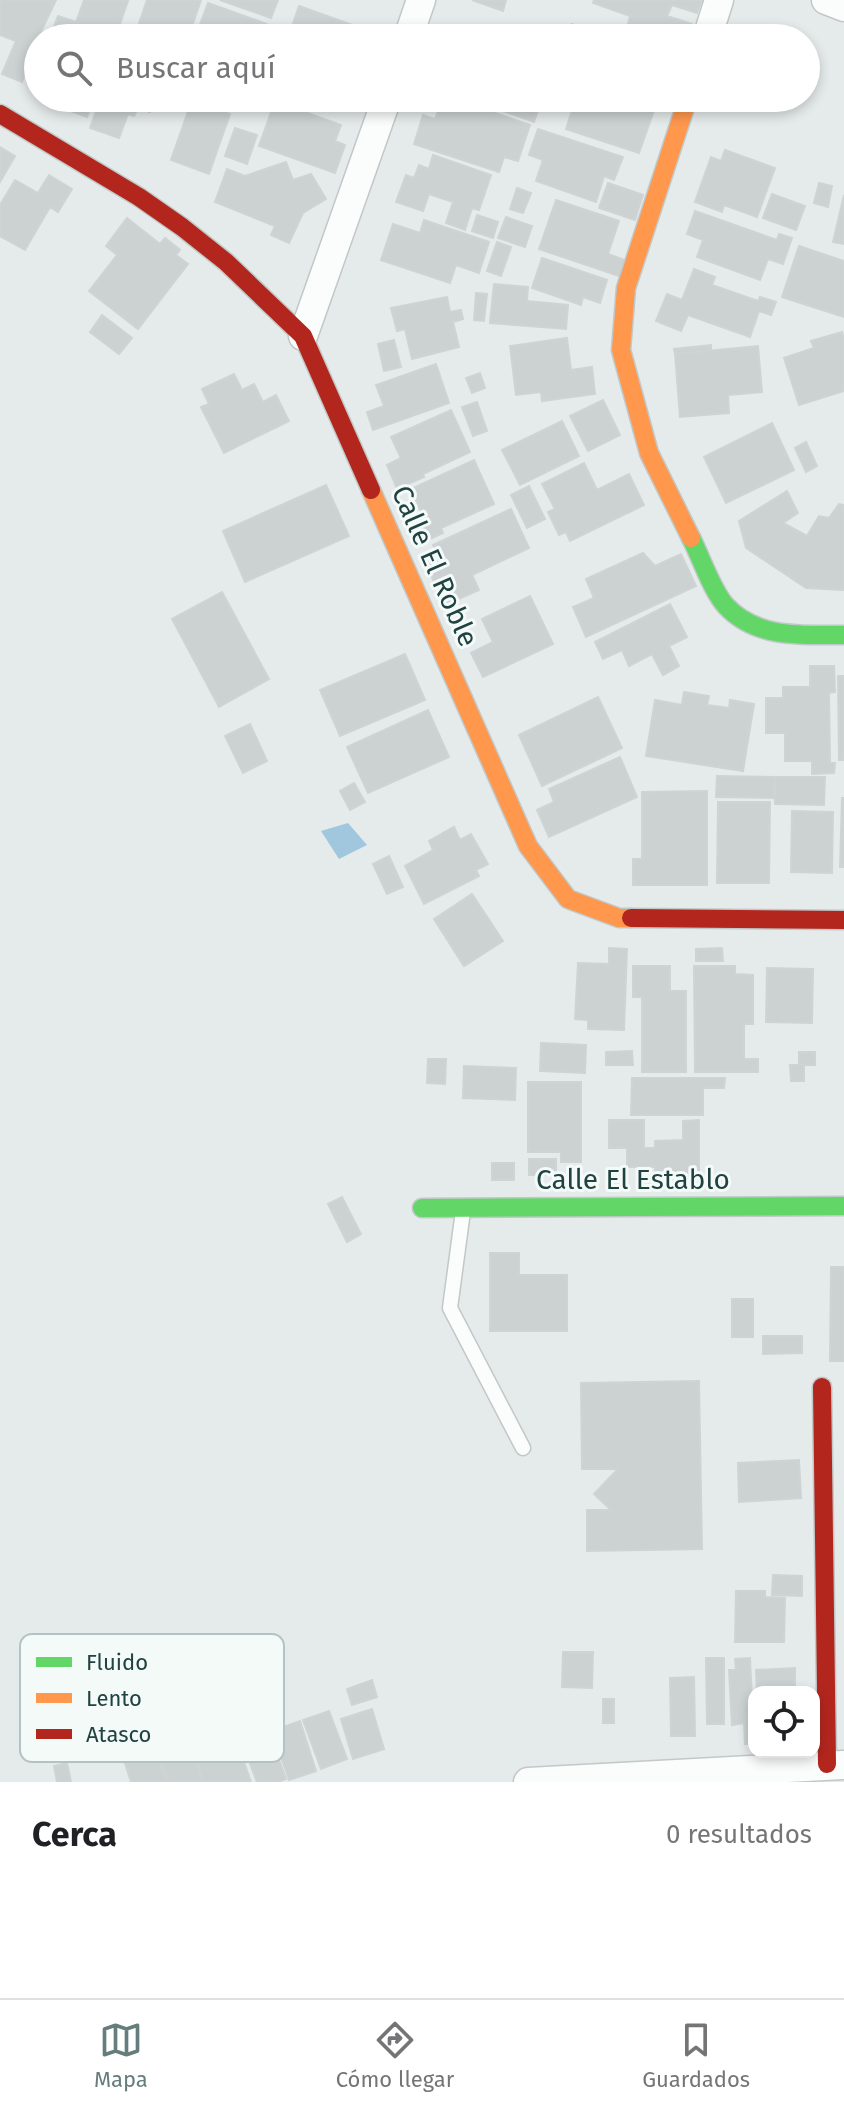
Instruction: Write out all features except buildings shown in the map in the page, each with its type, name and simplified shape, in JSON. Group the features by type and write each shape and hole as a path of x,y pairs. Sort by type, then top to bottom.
{"street":[{"path":"413,24 421,0"},
{"path":"711,24 719,0"},
{"path":"826,0 844,7"},
{"path":"303,336 382,112"},
{"path":"683,112 626,288 621,350 649,453 724,604 749,625 786,635 844,635"},
{"name":"Calle El Roble","path":"0,114 139,197 182,227 226,262 303,336 528,846 568,899 619,918 844,920"},
{"name":"Calle El Establo","path":"422,1208 844,1206"},
{"path":"528,1782 634,1779 835,1765 822,1387"}],"lane":[{"path":"464,1208 450,1308 523,1448"}],"water":[{"path":"348,823 367,845 339,859 321,831"}],"traffic: fast":[{"path":"691,538 716,592 738,617 766,630 781,633 844,635"},
{"path":"422,1208 844,1206"}],"traffic: slow":[{"path":"683,112 626,288 621,350 649,453 691,538"},
{"path":"371,490 528,846 568,899 619,918 631,918"}],"traffic: jam":[{"path":"0,114 139,197 182,227 226,262 303,336 371,490"},
{"path":"631,918 844,920"},
{"path":"822,1387 827,1764"}]}
